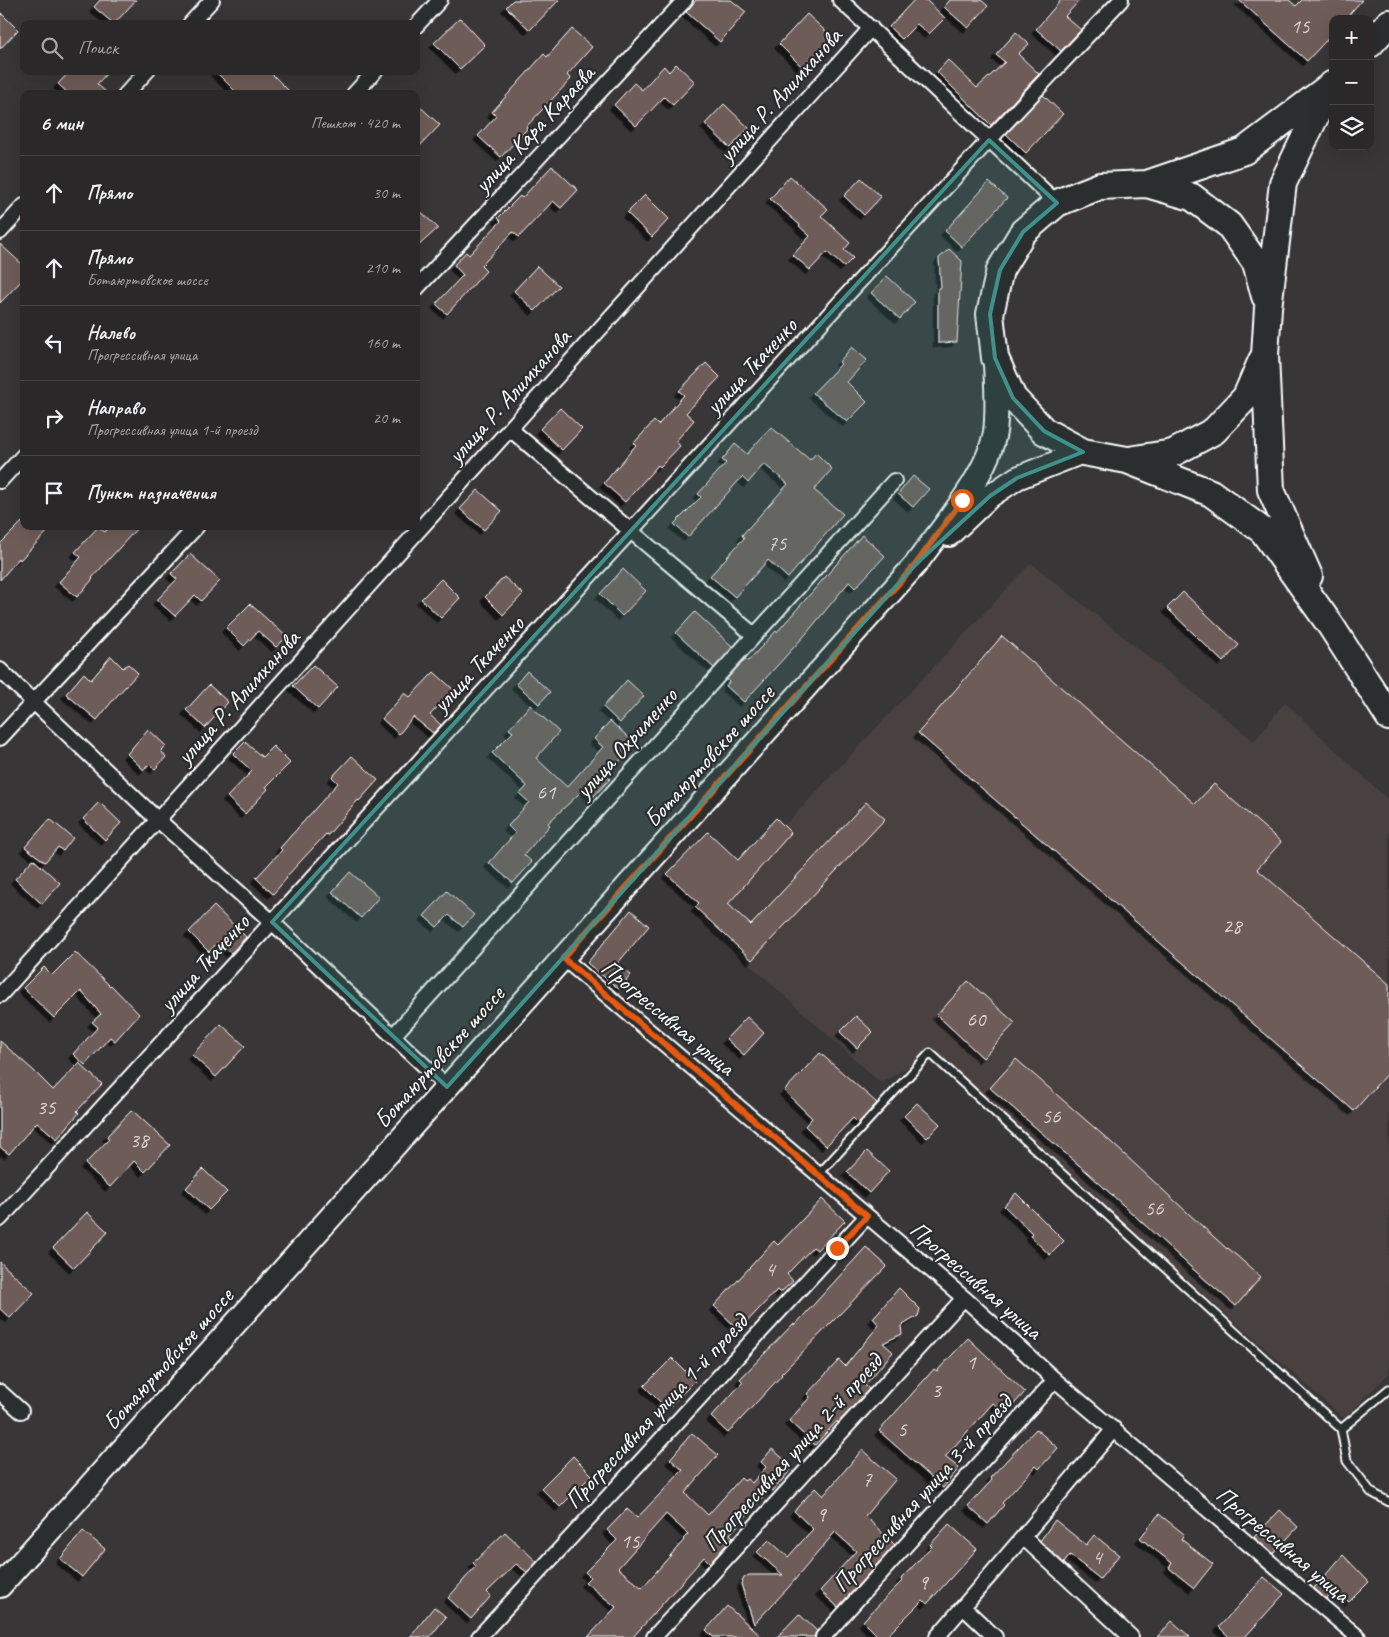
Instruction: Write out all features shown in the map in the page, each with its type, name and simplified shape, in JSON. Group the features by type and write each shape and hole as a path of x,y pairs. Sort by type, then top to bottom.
{"highway":[{"path":"1374,40 1389,23"},
{"path":"1329,88 1244,151 1147,184 1100,186 1057,203 1023,232 1000,270 990,314 995,358 1013,398 1044,431 1083,452 1127,460 1211,493 1263,531 1331,626 1389,717"},
{"path":"1329,91 1283,183 1268,308 1265,354 1271,490 1331,626"},
{"path":"1147,184 1192,197 1229,225 1256,263 1268,308"},
{"path":"1127,460 1173,453 1214,431 1246,397 1265,354"}],"main road":[{"path":"916,564 983,468 995,434 997,402 995,358"},
{"path":"916,564 990,496 1017,478 1083,452"},
{"name":"Ботаюртовское шоссе","path":"0,1586 916,564"}],"street":[{"path":"194,20 212,0"},
{"path":"420,22 440,0"},
{"name":"улица Кара Караева","path":"420,286 685,0"},
{"path":"840,0 1057,203"},
{"name":"улица Ткаченко","path":"0,1219 989,140 1121,0"},
{"name":"улица Р. Алимханова","path":"420,529 871,28"},
{"path":"130,90 143,75"},
{"path":"358,90 371,75"},
{"path":"0,232 20,210"},
{"path":"510,429 754,635"},
{"path":"0,481 20,459"},
{"name":"улица Охрименко","path":"392,1036 894,481"},
{"path":"0,738 193,530"},
{"name":"улица Р. Алимханова","path":"0,995 419,530"},
{"path":"0,670 158,820 272,922 447,1087"},
{"name":"Прогрессивная улица","path":"563,958 819,1174 964,1298 1055,1380 1358,1637"},
{"name":"Прогрессивная улица 1-й проезд","path":"478,1637 867,1216"},
{"name":"Прогрессивная улица 2-й проезд","path":"654,1637 964,1298"},
{"name":"Прогрессивная улица 3-й проезд","path":"823,1637 1055,1380"},
{"path":"0,1392 21,1410"},
{"path":"937,1637 1114,1429"},
{"path":"1023,1537 1131,1637"},
{"path":"963,1606 996,1637"}],"lane":[{"path":"819,1174 930,1053 1341,1429 1347,1460 1371,1492 1389,1502"},
{"path":"1341,1429 1389,1389"}],"highlighted area":[{"path":"989,140 1057,203 1023,232 1000,270 990,314 995,358 1013,398 1044,431 1083,452 1017,478 990,496 916,564 447,1087 272,922"}],"shaded area":[{"path":"1031,563 1254,741 1285,702 1389,801 1389,1373 1345,1419 930,1054 881,1083 698,918"}],"building":[{"path":"100,0 136,0 118,20 109,20 94,7"},
{"path":"513,0 559,0 530,30 506,7"},
{"path":"696,0 731,0 746,12 720,42 686,12"},
{"path":"914,0 926,0 945,18 929,34 917,24 902,39 889,27"},
{"path":"950,0 981,0 988,6 968,28 944,7"},
{"path":"1061,0 1080,0 1065,16 1081,30 1061,51 1036,29"},
{"path":"1239,0 1289,0 1296,6 1302,0 1362,0 1349,15 1329,15 1329,37 1307,61"},
{"path":"0,12 18,30 0,49"},
{"path":"807,14 834,39 806,71 779,44"},
{"path":"460,18 485,45 460,69 434,43"},
{"path":"572,29 592,47 567,75 571,79 501,157 478,136 496,116 492,112 544,54 547,57"},
{"path":"1016,32 1029,44 1018,54 1039,74 991,125 937,72 948,60 977,88 1005,62 996,55"},
{"path":"676,64 695,82 673,105 664,97 636,126 614,105 634,83 642,90 664,66 669,72"},
{"path":"66,75 105,75 97,84 104,90 65,90 58,84"},
{"path":"219,75 273,75 288,90 234,90"},
{"path":"1043,95 1063,114 1026,153 1006,134"},
{"path":"724,104 749,128 730,148 705,124"},
{"path":"420,107 440,125 420,146"},
{"path":"552,166 578,190 561,208 553,201 519,237 513,232 481,266 486,271 447,314 436,304 463,275 454,265 466,252 469,255 501,221 498,218 520,196 522,198"},
{"path":"790,176 828,209 821,216 850,243 844,250 853,258 844,267 827,252 810,270 793,255 810,236 770,199"},
{"path":"861,178 881,197 864,215 844,196"},
{"path":"989,182 1007,198 962,247 945,231"},
{"path":"645,195 669,219 652,237 627,213"},
{"path":"420,211 438,228 420,244"},
{"path":"0,244 20,262 20,282 0,303"},
{"path":"949,249 962,261 957,342 938,343 938,288 941,288 939,258"},
{"path":"537,266 559,286 535,311 514,291"},
{"path":"887,276 915,302 900,319 871,293"},
{"path":"852,347 867,360 847,382 867,402 847,422 813,393 841,364 839,362"},
{"path":"706,363 720,377 686,413 694,420 676,441 680,446 660,467 658,465 625,502 604,483 636,445 634,443 654,421 658,425 684,395 679,391"},
{"path":"560,408 582,429 562,450 540,429"},
{"path":"771,427 810,460 816,453 832,469 814,490 843,514 788,578 768,560 735,597 710,576 744,538 742,535 788,484 764,464 748,483 742,477 688,537 674,524 701,497 698,494 726,463 722,460 735,444 747,454"},
{"path":"913,476 929,489 913,507 898,494"},
{"path":"478,490 502,511 484,530 460,509"},
{"path":"20,524 20,530 49,530 20,560 19,558 0,580 0,544"},
{"path":"95,530 105,532 107,530 135,530 77,597 59,582 81,557 75,552"},
{"path":"862,535 885,556 855,588 849,582 806,634 744,702 726,686 729,682 727,679 745,659 748,661 777,632"},
{"path":"190,554 220,581 201,601 195,595 175,616 157,600 177,579 171,574"},
{"path":"623,569 646,591 622,616 600,594"},
{"path":"504,577 523,594 503,615 485,597"},
{"path":"441,579 460,598 441,618 421,599"},
{"path":"1183,592 1239,645 1223,662 1167,608"},
{"path":"250,604 287,637 276,647 258,631 244,646 226,628"},
{"path":"695,612 733,647 714,668 676,633"},
{"path":"1002,636 1195,804 1214,784 1281,842 1257,869 1389,984 1389,1071 1354,1111 918,733"},
{"path":"111,656 123,668 128,664 138,673 97,720 66,694 84,673 91,680"},
{"path":"313,665 338,687 318,709 293,686"},
{"path":"527,671 550,692 539,704 516,684"},
{"path":"434,672 454,690 430,715 441,725 433,733 413,717 399,734 382,719 405,693 410,697"},
{"path":"627,680 644,696 620,723 603,707"},
{"path":"209,685 228,702 205,728 186,710"},
{"path":"530,705 559,732 536,758 567,787 603,747 594,739 610,721 635,743 607,776 610,779 593,797 584,789 548,823 550,825 524,855 532,862 513,883 489,863 515,833 508,826 529,802 520,794 527,786 492,753 513,732 509,729"},
{"path":"148,729 166,746 161,751 166,757 155,769 149,764 144,770 127,754"},
{"path":"245,742 262,757 273,746 290,763 266,787 268,789 245,814 227,797 252,771 233,754"},
{"path":"352,756 378,780 328,835 326,834 286,877 273,894 256,878 338,783 332,777"},
{"path":"99,802 121,823 105,840 83,819"},
{"path":"866,802 885,819 752,960 695,907 699,903 667,874 708,832 738,860 776,818 791,833 728,904 751,925"},
{"path":"50,819 73,838 63,851 58,847 45,862 25,847"},
{"path":"33,859 60,883 42,904 15,879"},
{"path":"350,872 379,897 361,918 332,892"},
{"path":"447,891 474,915 463,927 449,915 437,927 424,916"},
{"path":"214,906 246,937 231,953 218,942 209,952 189,932"},
{"path":"631,910 649,926 617,964 631,975 619,989 587,963"},
{"path":"75,952 139,1014 115,1041 110,1037 85,1065 73,1054 98,1027 92,1022 101,1014 81,991 54,1018 23,988 44,967 52,975"},
{"path":"968,981 1015,1023 983,1058 937,1015"},
{"path":"856,1016 873,1032 857,1048 840,1032"},
{"path":"747,1017 764,1033 744,1055 726,1039"},
{"path":"221,1024 245,1046 216,1077 192,1055"},
{"path":"0,1041 53,1090 79,1063 102,1084 77,1111 79,1113 57,1139 37,1122 9,1154 0,1147"},
{"path":"820,1053 877,1103 858,1123 853,1118 826,1146 805,1126 812,1118 784,1091"},
{"path":"1016,1059 1112,1143 1227,1249 1261,1277 1236,1306 990,1088"},
{"path":"917,1103 940,1124 927,1138 904,1116"},
{"path":"132,1110 170,1145 145,1172 134,1161 110,1187 85,1164 109,1139 107,1136"},
{"path":"867,1151 889,1171 869,1193 847,1172"},
{"path":"203,1169 227,1192 209,1210 186,1188"},
{"path":"1016,1193 1064,1241 1050,1255 1030,1236 1032,1233 1004,1206"},
{"path":"822,1199 845,1221 817,1250 813,1247 787,1274 793,1281 780,1293 777,1290 739,1330 714,1306 774,1241 778,1245"},
{"path":"87,1212 108,1232 74,1268 53,1248"},
{"path":"866,1247 887,1266 781,1374 728,1433 711,1417 743,1382 740,1379 793,1324 795,1325"},
{"path":"0,1262 34,1293 10,1318 0,1309"},
{"path":"899,1288 920,1309 918,1316 901,1326 902,1334 883,1343 893,1352 865,1385 869,1389 815,1445 789,1421 810,1397 807,1394 839,1360 845,1366 879,1325 873,1318"},
{"path":"968,1338 1025,1392 1005,1414 993,1403 945,1457 959,1468 943,1488 879,1431 934,1369 937,1371"},
{"path":"672,1358 695,1381 667,1409 644,1386"},
{"path":"1036,1429 1058,1448 1039,1469 1036,1466 1002,1503 1004,1505 988,1524 968,1506 992,1480 990,1478"},
{"path":"692,1433 718,1455 685,1493 708,1515 741,1478 744,1481 747,1479 752,1483 766,1467 761,1462 772,1449 793,1467 773,1491 770,1489 730,1534 733,1537 710,1563 704,1557 633,1637 588,1637 616,1607 585,1582 590,1577 585,1572 617,1540 607,1530 627,1509 637,1518 683,1470 670,1459","holes":["666,1514 688,1534 642,1588 618,1568"]},
{"path":"862,1450 896,1479 865,1516 895,1545 838,1607 820,1591 856,1551 835,1532 788,1588 754,1624 741,1584 744,1578 749,1575 783,1575 757,1552 769,1540 788,1557 813,1529 794,1511 815,1488 823,1496"},
{"path":"573,1456 592,1475 560,1507 541,1488"},
{"path":"1280,1510 1298,1527 1273,1554 1254,1537"},
{"path":"1159,1514 1184,1534 1181,1539 1213,1564 1194,1588 1169,1568 1172,1563 1140,1538"},
{"path":"1055,1520 1086,1545 1094,1535 1119,1555 1100,1579 1070,1555 1064,1563 1040,1541"},
{"path":"949,1524 977,1549 927,1604 923,1600 886,1637 879,1637 863,1621 902,1581 901,1579 932,1546 930,1545"},
{"path":"83,1531 105,1549 82,1577 60,1559"},
{"path":"505,1532 537,1562 527,1572 516,1564 487,1592 491,1596 471,1619 448,1598 476,1566 473,1563"},
{"path":"1343,1555 1369,1582 1349,1602 1335,1589 1326,1599 1314,1588"},
{"path":"1264,1577 1284,1594 1245,1637 1229,1637 1219,1627"},
{"path":"727,1606 762,1637 713,1637 706,1630"},
{"path":"434,1607 446,1617 430,1637 410,1637"},
{"path":"799,1614 817,1631 814,1637 777,1637"},
{"path":"1172,1621 1190,1637 1157,1637"}],"route":[{"path":"837,1248 867,1216 563,958 916,564 962,500"}]}
